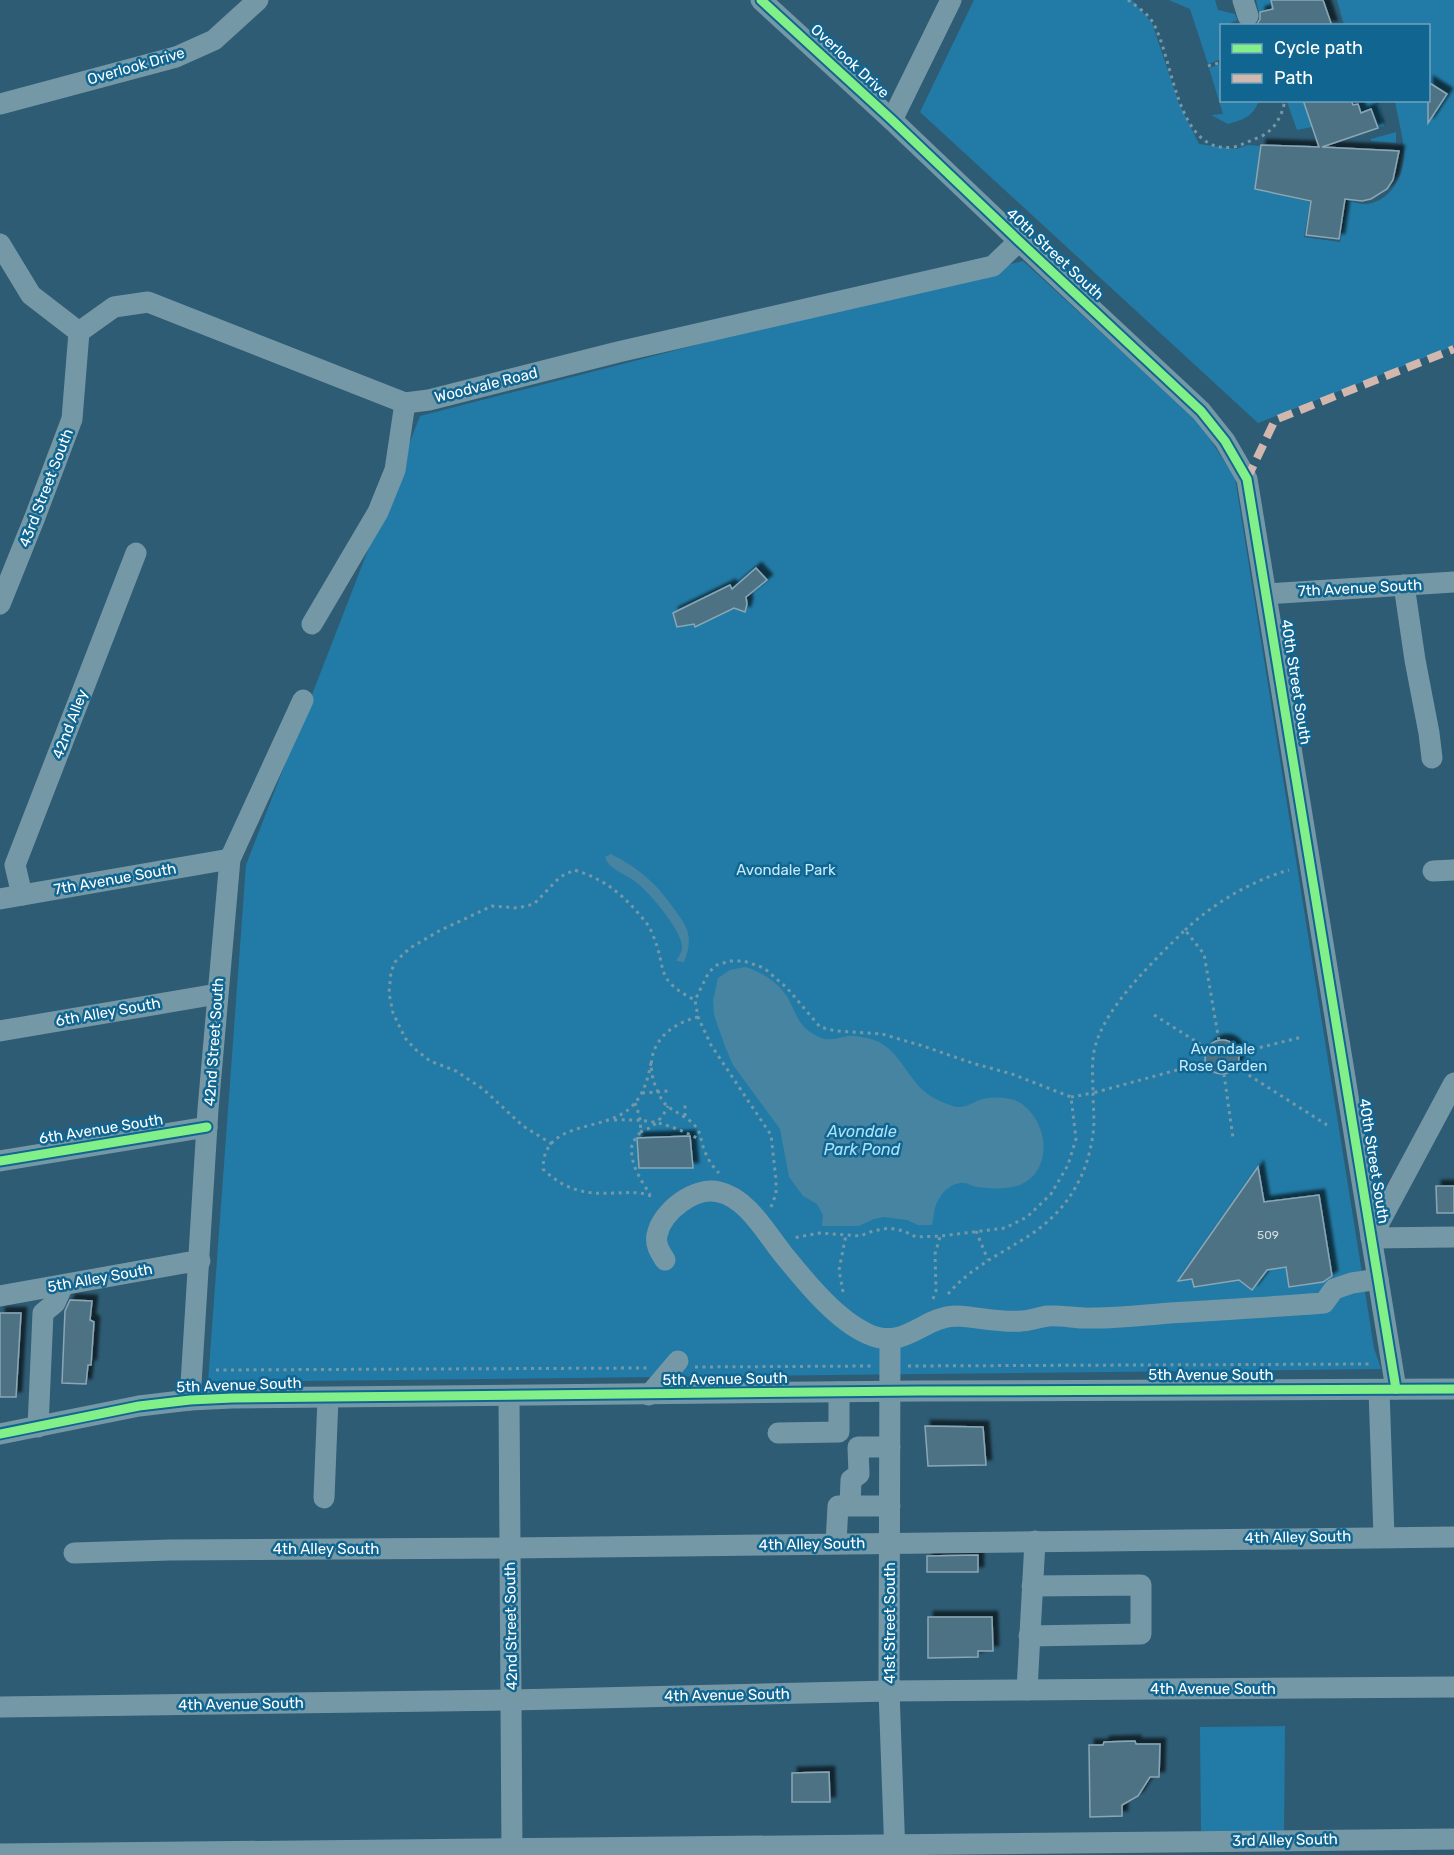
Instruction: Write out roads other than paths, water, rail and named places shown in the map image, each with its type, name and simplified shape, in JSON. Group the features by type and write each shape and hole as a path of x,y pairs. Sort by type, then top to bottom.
{"street":[{"name":"Overlook Drive","path":"0,104 176,57 214,40 258,0"},
{"path":"892,120 951,0"},
{"name":"Overlook Drive","path":"764,1 892,120"},
{"name":"40th Street South","path":"892,120 1202,411 1225,441 1247,479 1391,1364 1388,1390 1384,1536"},
{"name":"Woodvale Road","path":"79,332 114,306 148,302 405,403 429,400 618,352 993,266 1020,241"},
{"path":"0,244 32,295 79,332"},
{"name":"43rd Street South","path":"0,604 72,419 79,332"},
{"path":"312,624 378,512 395,470 405,403"},
{"name":"42nd Alley","path":"22,895 15,865 136,554"},
{"name":"7th Avenue South","path":"1267,594 1454,582"},
{"path":"1404,585 1415,660 1430,734 1432,758"},
{"name":"42nd Street South","path":"190,1400 207,1126 230,859 303,700"},
{"name":"7th Avenue South","path":"0,898 230,859"},
{"name":"6th Alley South","path":"0,1031 217,994"},
{"path":"1452,1090 1371,1238 1454,1237"},
{"name":"6th Avenue South","path":"0,1161 207,1126"},
{"path":"665,1260 657,1246 657,1234 671,1210 698,1193 718,1191 738,1201 746,1208 783,1254 811,1297 857,1329 872,1336 890,1339 910,1335 941,1318 955,1316 1019,1322 1048,1317 1092,1318 1324,1303 1334,1289 1352,1283 1378,1279"},
{"name":"5th Alley South","path":"10,1294 200,1261"},
{"path":"38,1427 43,1313 55,1303 63,1285"},
{"path":"10,1294 43,1313"},
{"name":"41st Street South","path":"890,1339 889,1691 896,1850"},
{"path":"649,1395 675,1364"},
{"name":"5th Avenue South","path":"0,1434 139,1406 232,1398 1454,1389"},
{"path":"839,1392 839,1432"},
{"name":"42nd Street South","path":"509,1397 512,1852"},
{"path":"324,1498 328,1398"},
{"path":"778,1433 839,1432 854,1441 858,1447 859,1474 851,1480 850,1505"},
{"path":"858,1447 890,1447"},
{"path":"836,1543 838,1506 890,1506"},
{"name":"4th Alley South","path":"74,1553 170,1550 1454,1537"},
{"path":"1027,1690 1035,1541"},
{"path":"1029,1636 1141,1634 1141,1585 1032,1586"},
{"name":"4th Avenue South","path":"0,1707 512,1700 889,1691 1454,1687"},
{"name":"3rd Alley South","path":"11,1854 896,1850 1454,1839"}],"water":[{"path":"611,854 647,878 682,920 689,938 684,962 676,961 682,948 678,933 672,923 642,888 610,865 605,857"},
{"name":"Avondale Park Pond","path":"745,967 763,975 779,987 788,998 799,1021 810,1032 824,1039 851,1036 879,1042 894,1054 927,1094 936,1099 957,1107 992,1098 1008,1099 1022,1104 1034,1116 1043,1140 1043,1157 1035,1174 1029,1180 1013,1187 977,1187 962,1183 953,1185 937,1202 932,1225 918,1225 907,1220 884,1217 859,1226 822,1226 823,1215 817,1204 803,1196 789,1177 780,1129 733,1065 714,1015 713,1001 718,978 730,970"}],"park label":[{"name":"Avondale Park","path":"786,870"},
{"name":"Avondale Rose Garden","path":"1223,1058"}]}
